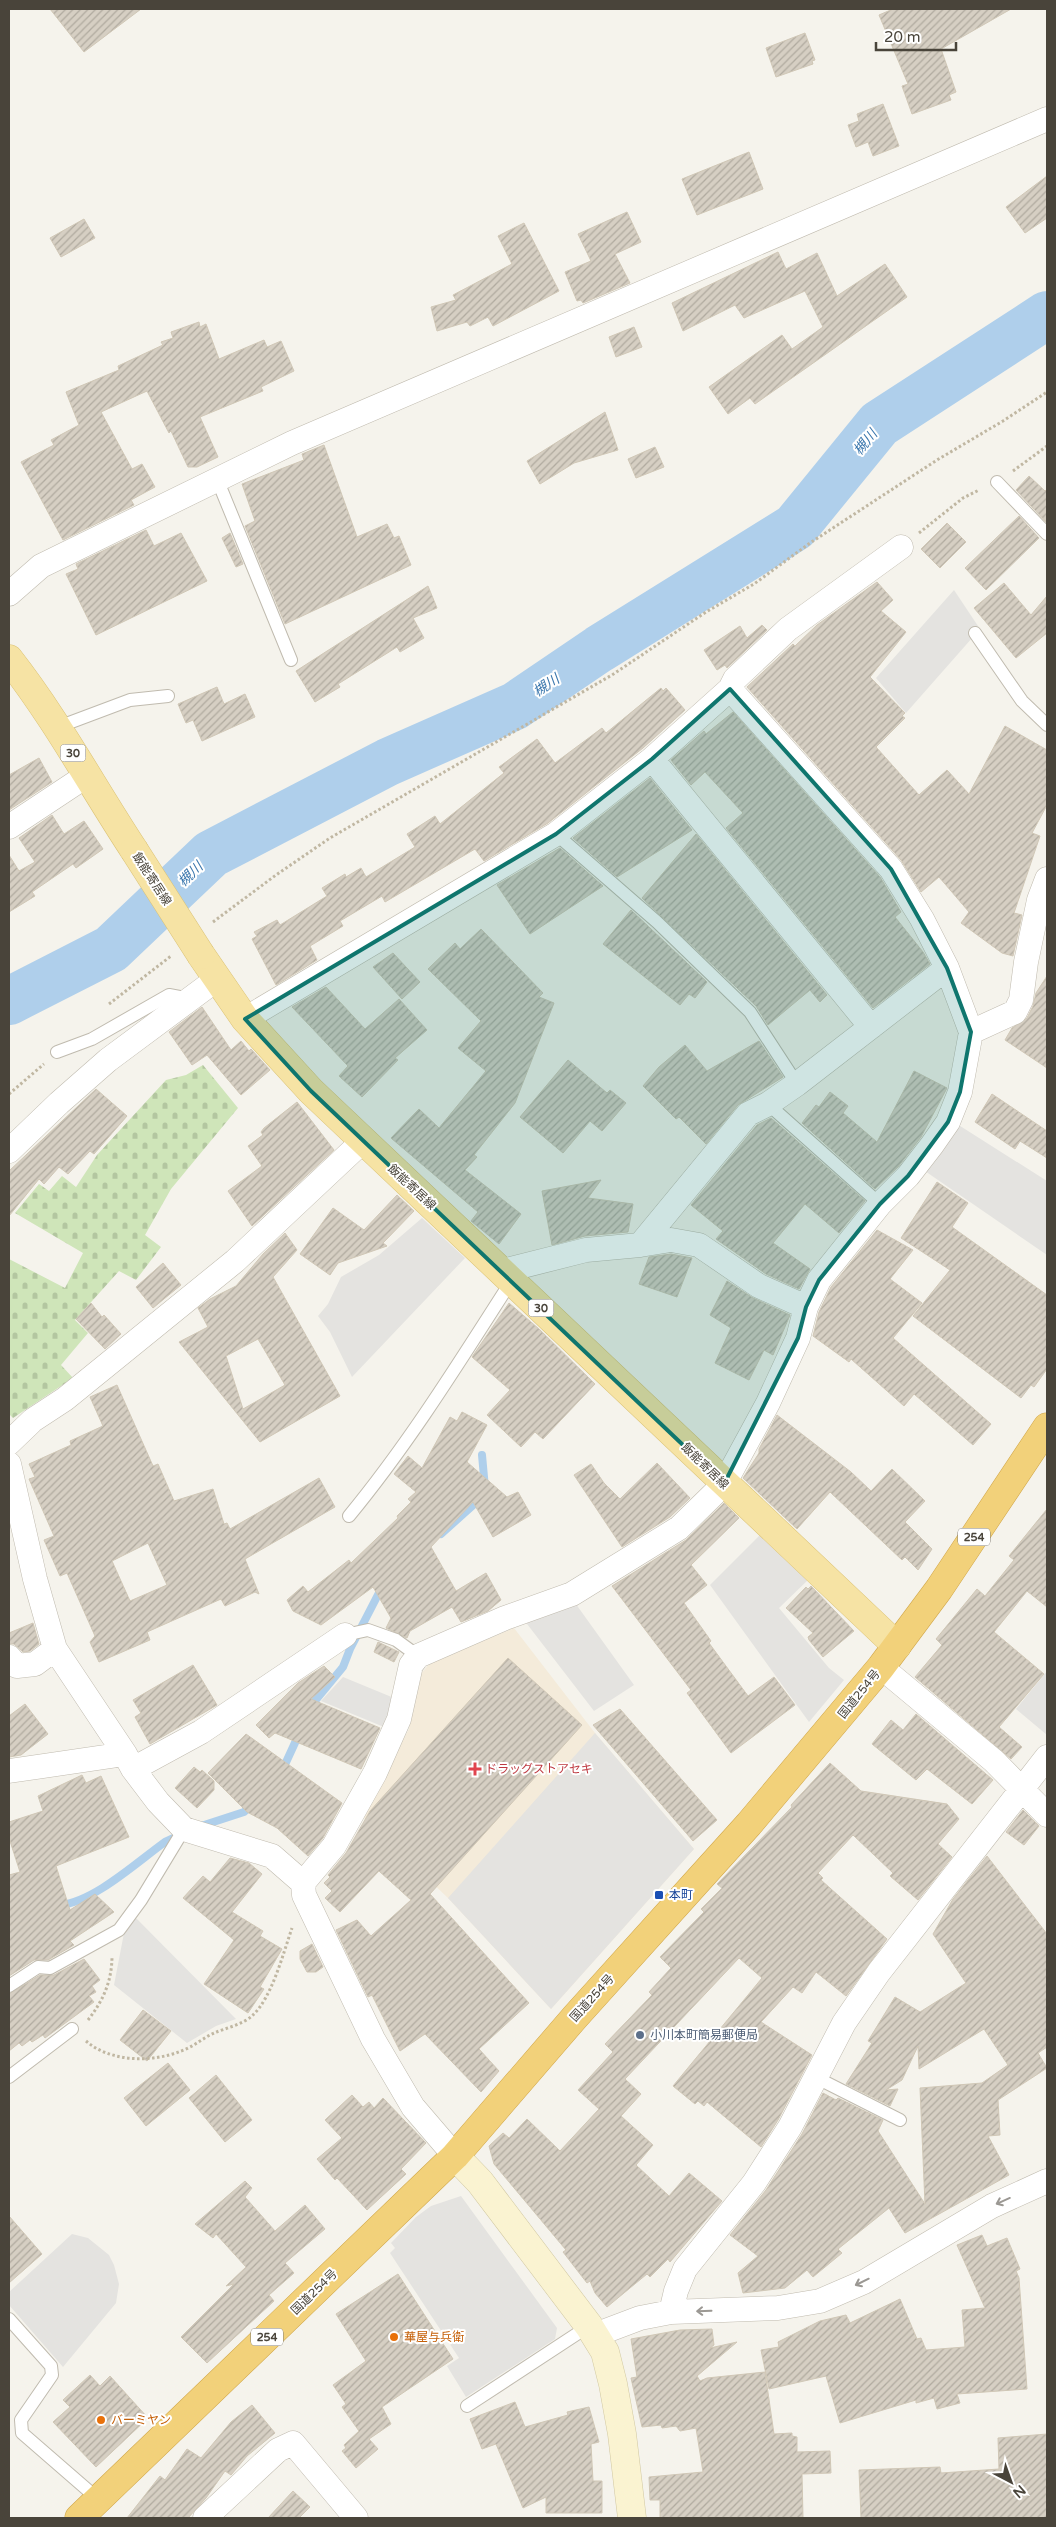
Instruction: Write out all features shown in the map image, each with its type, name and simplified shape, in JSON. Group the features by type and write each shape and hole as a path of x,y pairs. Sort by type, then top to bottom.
{"highway":[{"name":"国道254号","path":"78,2518 455,2156 575,2017 749,1824 881,1667 938,1589 1047,1427"}],"main road":[{"name":"飯能寄居線","path":"9,659 58,726 86,776 134,850 188,954 217,979 245,1019 304,1085 724,1484 898,1646"}],"street":[{"path":"9,594 41,566 292,443 1047,119"},
{"path":"245,1019 556,834 652,759 730,689 735,679 788,629 901,547"},
{"path":"303,1889 334,1846 375,1773 399,1719 412,1665 418,1656 505,1618 572,1594 679,1528 724,1484 768,1403 798,1338 806,1307 819,1280 880,1204 908,1176 948,1122 960,1092 971,1032 947,968 922,919 891,869 730,689"},
{"path":"652,759 871,1027"},
{"path":"9,827 86,776"},
{"path":"971,1032 1015,1012 1022,1000 1026,962 1039,900 1047,880"},
{"path":"640,1246 653,1227 705,1168 748,1114 768,1104 797,1084 947,968"},
{"path":"9,1151 59,1103 108,1060 217,979"},
{"path":"9,1443 32,1420 65,1399 235,1261 363,1141"},
{"path":"507,1276 586,1250 640,1246 670,1240 699,1245 758,1286 806,1307"},
{"path":"9,1464 35,1579 54,1649 129,1761 184,1830 272,1856 303,1889 373,2039 413,2107 480,2182 592,2330 605,2352 613,2384 632,2518"},
{"path":"9,1771 129,1761 201,1732 345,1635"},
{"path":"9,1657 17,1666 35,1664 54,1649"},
{"path":"881,1667 994,1761 1024,1788 1047,1815"},
{"path":"671,2312 676,2291 685,2269 754,2183 790,2127 844,2023 879,1972 1047,1757"},
{"path":"592,2330 671,2312 778,2308 820,2300 864,2282 992,2206 1047,2181"},
{"path":"205,2518 278,2450 292,2443 356,2518"}],"lane":[{"path":"217,479 291,660"},
{"path":"997,482 1047,534"},
{"path":"976,633 1022,700 1047,725"},
{"path":"58,726 130,700 168,696"},
{"path":"556,834 656,922 750,1012 797,1084"},
{"path":"57,1052 92,1040 169,995 190,999"},
{"path":"768,1104 880,1204"},
{"path":"349,1516 382,1476 425,1417 507,1276"},
{"path":"345,1635 368,1630 396,1640 418,1656"},
{"path":"9,1986 38,1967 50,1968 119,1930 141,1900 184,1830"},
{"path":"9,2077 72,2029"},
{"path":"815,2077 900,2120"},
{"path":"9,2318 51,2366 52,2375 21,2420 22,2433 98,2499"},
{"path":"467,2406 592,2330"}],"path":[{"path":"211,924 276,875 330,838 612,675 706,612 754,584 810,543 937,460 1047,392"},
{"path":"901,547 963,498 997,482 1047,446"},
{"path":"105,1007 188,954"},
{"path":"9,1094 57,1052"},
{"path":"119,1930 112,1952 112,1971 102,2002 87,2021 72,2029 92,2046 106,2054 132,2059 164,2057 182,2051 212,2034 252,2016 276,1973 303,1889"}],"highlighted area":[{"path":"730,689 891,869 947,968 971,1032 960,1092 948,1122 908,1176 880,1204 819,1280 806,1307 798,1338 724,1484 311,1091 245,1019 556,834 652,759"}],"shaded area":[{"path":"954,590 980,629 906,713 876,678"},
{"path":"957,1124 1047,1181 1047,1255 922,1169"},
{"path":"422,1218 465,1258 352,1377 330,1332 318,1316 328,1304 341,1277 379,1255"},
{"path":"760,1535 808,1580 779,1608 829,1668 844,1680 809,1722 710,1585"},
{"path":"573,1600 634,1685 594,1711 524,1620"},
{"path":"514,1628 595,1733 694,1849 551,2009 448,1898 362,1816 409,1729 416,1680 430,1663"},
{"path":"1047,1671 1047,1735 1016,1709"},
{"path":"343,1677 394,1698 384,1727 321,1701"},
{"path":"595,1733 694,1849 551,2009 448,1898"},
{"path":"134,1916 236,2019 216,2026 187,2043 114,1985 124,1933"},
{"path":"461,2196 557,2328 555,2339 466,2397 447,2366 459,2358 390,2253 395,2248 391,2243 416,2217 431,2206"},
{"path":"72,2234 88,2238 109,2255 119,2284 116,2303 63,2367 9,2305 9,2292"}],"green space":[{"path":"203,1065 238,1108 171,1189 145,1235 161,1247 136,1280 119,1271 75,1320 88,1333 61,1365 73,1378 13,1418 9,1414 9,1259 65,1288 83,1253 15,1213 39,1184 49,1191 62,1176 76,1187 97,1155 166,1080 186,1075"}],"building":[{"path":"50,9 141,9 84,52"},
{"path":"893,9 1011,9 941,49 956,92 949,95 951,100 912,114 902,86 908,84 879,15"},
{"path":"805,33 815,60 812,61 813,64 776,77 766,48"},
{"path":"883,104 899,146 873,156 868,142 856,147 848,125 859,121 857,114"},
{"path":"749,152 763,189 697,215 682,179"},
{"path":"1047,176 1047,218 1025,233 1006,207"},
{"path":"627,212 641,242 615,254 630,283 583,303 581,300 577,301 565,272 591,261 578,234"},
{"path":"84,219 95,238 61,257 50,238"},
{"path":"524,223 559,291 493,326 488,317 470,326 467,322 437,331 431,307 456,300 453,295 512,264 498,236"},
{"path":"778,252 786,269 817,253 837,296 885,264 907,297 755,404 750,398 728,414 709,387 782,335 792,349 823,327 805,291 744,318 735,305 683,331 672,303"},
{"path":"199,322 200,327 206,324 219,359 264,340 267,347 281,341 294,371 261,387 263,391 200,417 218,457 197,467 188,467 171,431 169,433 147,391 101,412 132,469 142,464 155,487 131,500 134,505 63,540 21,462 54,445 51,440 79,425 66,392 119,370 118,366 163,345 161,342 173,338 171,332"},
{"path":"634,327 642,347 616,357 609,337"},
{"path":"605,412 618,450 574,463 540,484 527,461"},
{"path":"324,445 357,537 387,524 394,538 399,536 411,565 285,624 245,526 255,521 242,484 304,460 302,454"},
{"path":"655,447 664,467 636,478 628,459"},
{"path":"1029,476 1045,491 1047,489 1047,523 1016,490"},
{"path":"1019,516 1039,538 986,590 965,568"},
{"path":"947,523 966,542 940,568 921,549"},
{"path":"146,530 154,546 181,533 207,581 96,635 66,574 78,569 76,564"},
{"path":"230,533 243,564 236,567 222,538"},
{"path":"877,582 893,600 881,611 906,632 870,677 905,713 902,716 905,718 876,747 919,795 947,770 969,794 1005,726 1047,750 1047,805 1032,833 1040,836 1014,913 1022,915 1013,956 1002,953 961,923 969,912 939,877 921,892 901,860 747,687 793,644 795,646 817,625"},
{"path":"1004,583 1031,615 1047,596 1047,633 1016,658 974,608"},
{"path":"428,586 437,608 413,618 424,638 400,652 397,647 338,684 340,687 315,702 296,671"},
{"path":"762,625 767,630 727,668 725,665 717,670 704,650 740,626 747,638"},
{"path":"217,687 224,704 245,694 255,717 202,741 193,720 186,723 178,704"},
{"path":"661,688 663,691 666,688 685,710 643,748 548,823 484,861 475,849 385,902 382,896 340,921 343,926 310,946 317,960 276,985 252,939 257,936 254,932 277,920 280,925 327,896 322,888 345,874 346,877 361,868 366,877 415,847 407,834 435,816 440,824 504,773 499,767 537,739 555,763 602,728 606,733"},
{"path":"733,712 880,877 901,912 895,917 923,952 930,964 873,1008 726,828 743,813 705,772 691,785 671,760 704,731 706,734"},
{"path":"39,758 52,782 9,810 9,775"},
{"path":"650,778 692,830 617,877 573,838"},
{"path":"52,815 64,834 84,821 103,849 76,868 73,864 32,892 35,896 9,912 9,855 19,871 35,862 19,838"},
{"path":"696,834 827,995 820,1002 810,990 768,1025 756,1006 642,898"},
{"path":"560,848 603,886 530,934 497,885"},
{"path":"631,910 707,982 695,998 689,994 680,1005 603,944"},
{"path":"481,929 543,993 539,997 554,1003 515,1103 474,1155 477,1157 465,1170 521,1214 499,1244 471,1221 478,1212 391,1138 419,1109 439,1128 486,1071 458,1048 481,1021 428,969 455,943 460,949"},
{"path":"393,953 420,982 402,999 373,967"},
{"path":"1047,976 1047,1068 1005,1040 1012,1028 1027,1018 1033,1006 1036,993"},
{"path":"326,987 365,1029 399,999 427,1030 395,1058 398,1060 362,1097 339,1076 348,1066 292,1007"},
{"path":"202,1007 231,1050 241,1041 270,1070 241,1095 207,1055 192,1065 169,1032"},
{"path":"759,1041 783,1077 738,1105 706,1144 679,1117 676,1119 643,1086 659,1067 685,1045 707,1071"},
{"path":"568,1060 607,1093 610,1090 626,1103 602,1131 590,1121 563,1153 520,1117"},
{"path":"914,1071 947,1088 921,1137 898,1167 875,1189 802,1123 816,1105 819,1107 830,1092 848,1106 843,1113 877,1142"},
{"path":"96,1089 127,1116 94,1154 90,1151 68,1174 59,1167 44,1184 39,1179 9,1216 9,1171"},
{"path":"992,1094 1047,1131 1047,1158 1020,1141 1015,1149 975,1122"},
{"path":"297,1102 334,1150 252,1226 228,1191 262,1166 248,1146 263,1135 261,1132 264,1128"},
{"path":"771,1118 865,1201 839,1233 805,1204 773,1243 810,1269 799,1289 766,1274 716,1239 723,1231 691,1205 757,1125"},
{"path":"601,1180 588,1198 633,1204 628,1232 585,1236 552,1245 542,1191"},
{"path":"937,1182 968,1203 952,1227 1047,1295 1047,1369 1034,1387 1031,1385 1021,1398 913,1316 950,1270 901,1238"},
{"path":"397,1195 414,1211 383,1243 387,1246 338,1263 330,1275 300,1254 333,1208 364,1230"},
{"path":"877,1230 913,1250 890,1279 922,1303 893,1338 991,1424 973,1445 914,1394 904,1406 851,1359 849,1362 813,1336 819,1312 831,1287"},
{"path":"285,1233 297,1250 273,1277 340,1396 260,1442 179,1342 208,1327 198,1308 210,1299 236,1286 263,1254","holes":["258,1339 285,1385 243,1409 226,1356"]},
{"path":"671,1254 692,1258 677,1297 639,1284 649,1257"},
{"path":"163,1263 181,1285 153,1308 136,1287"},
{"path":"727,1281 753,1298 790,1315 773,1355 764,1350 749,1380 715,1363 731,1328 710,1315"},
{"path":"91,1303 102,1317 104,1315 121,1334 105,1349 76,1319"},
{"path":"509,1303 539,1329 595,1384 543,1439 535,1432 521,1447 487,1415 510,1390 472,1357"},
{"path":"117,1385 153,1466 158,1464 174,1501 213,1489 224,1524 227,1523 230,1529 319,1478 335,1507 245,1559 259,1594 255,1592 225,1606 221,1599 147,1632 150,1640 99,1662 90,1642 95,1636 67,1573 60,1576 44,1540 54,1536 29,1479 35,1477 29,1464 71,1445 70,1441 103,1426 90,1397","holes":["148,1543 167,1585 130,1601 112,1561"]},
{"path":"462,1412 487,1425 467,1462 507,1497 518,1492 531,1515 493,1537 473,1502 431,1547 456,1591 486,1573 501,1600 488,1611 461,1622 452,1607 410,1631 407,1638 386,1628 391,1618 373,1587 321,1625 293,1611 287,1600 303,1586 308,1592 349,1560 351,1563 398,1518 397,1516 411,1502 408,1499 416,1492 394,1474 408,1456 422,1468 450,1417 457,1421"},
{"path":"777,1415 851,1472 871,1491 892,1469 925,1501 905,1522 932,1549 918,1570 905,1557 902,1560 830,1492 797,1529 743,1478 759,1453 759,1449"},
{"path":"657,1463 690,1498 670,1517 622,1547 574,1475 591,1464 604,1483 620,1499"},
{"path":"724,1503 739,1518 691,1565 707,1585 684,1603 711,1641 709,1643 748,1696 774,1677 795,1705 731,1753 687,1693 691,1690 612,1586 686,1540"},
{"path":"1047,1509 1047,1607 1027,1591 994,1632 1044,1674 999,1727 1022,1747 1011,1759 915,1677 942,1645 936,1639 977,1589 985,1596 1014,1560 1009,1556"},
{"path":"811,1586 854,1631 823,1657 809,1640 808,1637 813,1633 786,1608 806,1587 808,1589"},
{"path":"33,1623 39,1644 30,1651 23,1652 14,1644 9,1644 9,1633"},
{"path":"378,1642 399,1652 394,1662 374,1652"},
{"path":"508,1658 582,1725 430,1894 529,2003 479,2049 499,2071 481,2092 425,2034 400,2051 372,1995 368,1997 336,1930 357,1920 371,1936 411,1900 379,1871 340,1912 325,1898 332,1891 324,1883 330,1877 328,1875 346,1853 370,1811"},
{"path":"193,1665 217,1705 150,1744 135,1717 141,1713 133,1700"},
{"path":"324,1666 335,1677 311,1699 380,1728 361,1769 275,1733 269,1738 256,1725 298,1683"},
{"path":"25,1704 48,1734 21,1755 9,1757 9,1716"},
{"path":"620,1709 717,1820 693,1841 593,1725"},
{"path":"916,1714 993,1780 972,1804 927,1769 916,1780 872,1744 891,1720 903,1730"},
{"path":"246,1734 342,1803 323,1838 308,1856 277,1828 247,1812 208,1773"},
{"path":"830,1763 861,1791 947,1804 959,1819 938,1844 952,1857 918,1900 890,1876 893,1873 853,1835 818,1873 823,1878 821,1880 887,1939 846,1996 816,1972 802,1993 793,1987 761,2022 812,2055 778,2120 761,2147 707,2102 704,2106 698,2101 695,2104 673,2086 762,1978 739,1958 625,2079 641,2094 621,2116 653,2145 636,2165 669,2196 689,2173 722,2201 670,2262 668,2259 650,2277 647,2274 607,2307 595,2293 590,2281 587,2283 563,2252 566,2250 494,2164 489,2146 503,2133 509,2138 527,2119 560,2151 599,2109 578,2090 613,2052 605,2044 652,1995 649,1992 671,1968 660,1957 704,1912 701,1909 722,1888 717,1884 792,1807 791,1805"},
{"path":"194,1767 200,1772 202,1770 214,1781 214,1790 197,1808 175,1788"},
{"path":"82,1775 86,1783 101,1776 129,1837 56,1866 70,1910 95,1894 114,1912 70,1941 74,1945 48,1960 34,1960 9,1976 9,1875 20,1872 9,1838 9,1822 43,1811 38,1796"},
{"path":"1023,1810 1039,1826 1024,1845 1006,1832"},
{"path":"987,1856 1047,1934 1047,2047 1038,2053 1047,2068 998,2100 1000,2135 988,2136 1009,2175 905,2233 889,2208 838,2249 842,2253 813,2277 807,2270 785,2288 743,2293 738,2273 758,2256 730,2235 766,2190 802,2134 823,2093 836,2100 838,2098 883,2120 878,2131 925,2204 920,2088 982,2083 1008,2065 984,2029 919,2069 918,2046 902,2080 886,2090 898,2089 890,2106 846,2084 872,2043 868,2041 895,1997 920,2012 966,1983 933,1934 953,1899"},
{"path":"230,1858 249,1863 262,1874 232,1912 263,1931 260,1936 282,1949 260,1987 264,1989 248,2013 204,1984 234,1940 183,1898 203,1876 210,1882"},
{"path":"312,1944 323,1967 316,1972 307,1972 300,1959 300,1951"},
{"path":"84,1959 100,1980 92,1986 96,1992 89,1996 94,2002 45,2038 43,2035 32,2042 30,2040 22,2046 19,2043 9,2051 9,1994 40,1975 54,1975"},
{"path":"143,2010 171,2031 147,2061 120,2040"},
{"path":"168,2063 190,2090 146,2126 124,2098"},
{"path":"216,2075 252,2120 225,2142 189,2098"},
{"path":"352,2095 363,2107 369,2102 374,2108 383,2098 426,2143 401,2169 406,2174 367,2210 337,2178 335,2180 317,2159 342,2138 325,2120"},
{"path":"245,2181 252,2188 245,2197 275,2231 305,2205 325,2229 285,2263 294,2273 269,2295 274,2301 207,2363 181,2337 234,2284 226,2286 246,2267 216,2234 213,2238 195,2224"},
{"path":"9,2216 42,2254 9,2283"},
{"path":"982,2235 987,2246 1007,2238 1020,2269 1016,2271 1019,2278 1027,2389 957,2394 960,2403 937,2409 934,2398 916,2403 916,2400 840,2423 826,2376 769,2389 761,2350 779,2347 778,2342 820,2321 846,2315 850,2323 900,2299 917,2339 921,2338 926,2350 965,2347 962,2310 985,2308 957,2245"},
{"name":"華屋与兵衛","path":"398,2274 453,2359 382,2407 391,2424 369,2439 378,2449 356,2468 342,2451 346,2448 344,2445 359,2431 342,2407 346,2404 333,2385 366,2361 336,2314"},
{"path":"712,2329 714,2345 710,2348 737,2342 697,2376 700,2381 707,2378 765,2372 774,2434 792,2433 792,2436 797,2437 797,2452 830,2451 831,2473 802,2474 803,2518 660,2518 660,2500 650,2500 649,2477 703,2472 696,2428 680,2431 676,2426 662,2428 661,2425 642,2427 631,2378 637,2377 631,2339 680,2330"},
{"name":"バーミヤン","path":"90,2375 100,2386 110,2376 148,2418 96,2467 53,2422 70,2407 63,2400"},
{"path":"515,2402 525,2427 568,2415 567,2412 589,2407 599,2442 591,2444 593,2481 602,2481 602,2513 546,2513 546,2497 523,2508 496,2444 482,2449 470,2419"},
{"path":"252,2405 275,2433 247,2456 231,2475 225,2471 206,2498 188,2518 127,2518 160,2476 165,2480 187,2449 201,2458 231,2422"},
{"path":"1047,2434 1047,2518 861,2518 859,2470 940,2467 941,2473 999,2469 998,2438"},
{"path":"293,2491 310,2507 299,2518 268,2518"}],"waterway":[{"name":"槻川","path":"9,1001 111,949 211,854 388,762 515,706 599,649 795,527 879,424 1047,315"},
{"path":"482,1455 485,1488"},
{"path":"441,1534 481,1498"},
{"path":"310,1707 343,1667 350,1649 382,1587"},
{"path":"282,1771 299,1734"},
{"path":"198,1827 244,1812 253,1804"},
{"path":"60,1905 87,1897 101,1889 165,1842 178,1836"}],"place":[{"name":"ドラッグストアセキ","path":"475,1769"},
{"name":"本町","path":"659,1895"},
{"name":"小川本町簡易郵便局","path":"640,2035"},
{"name":"華屋与兵衛","path":"394,2337"},
{"name":"バーミヤン","path":"101,2420"}]}
